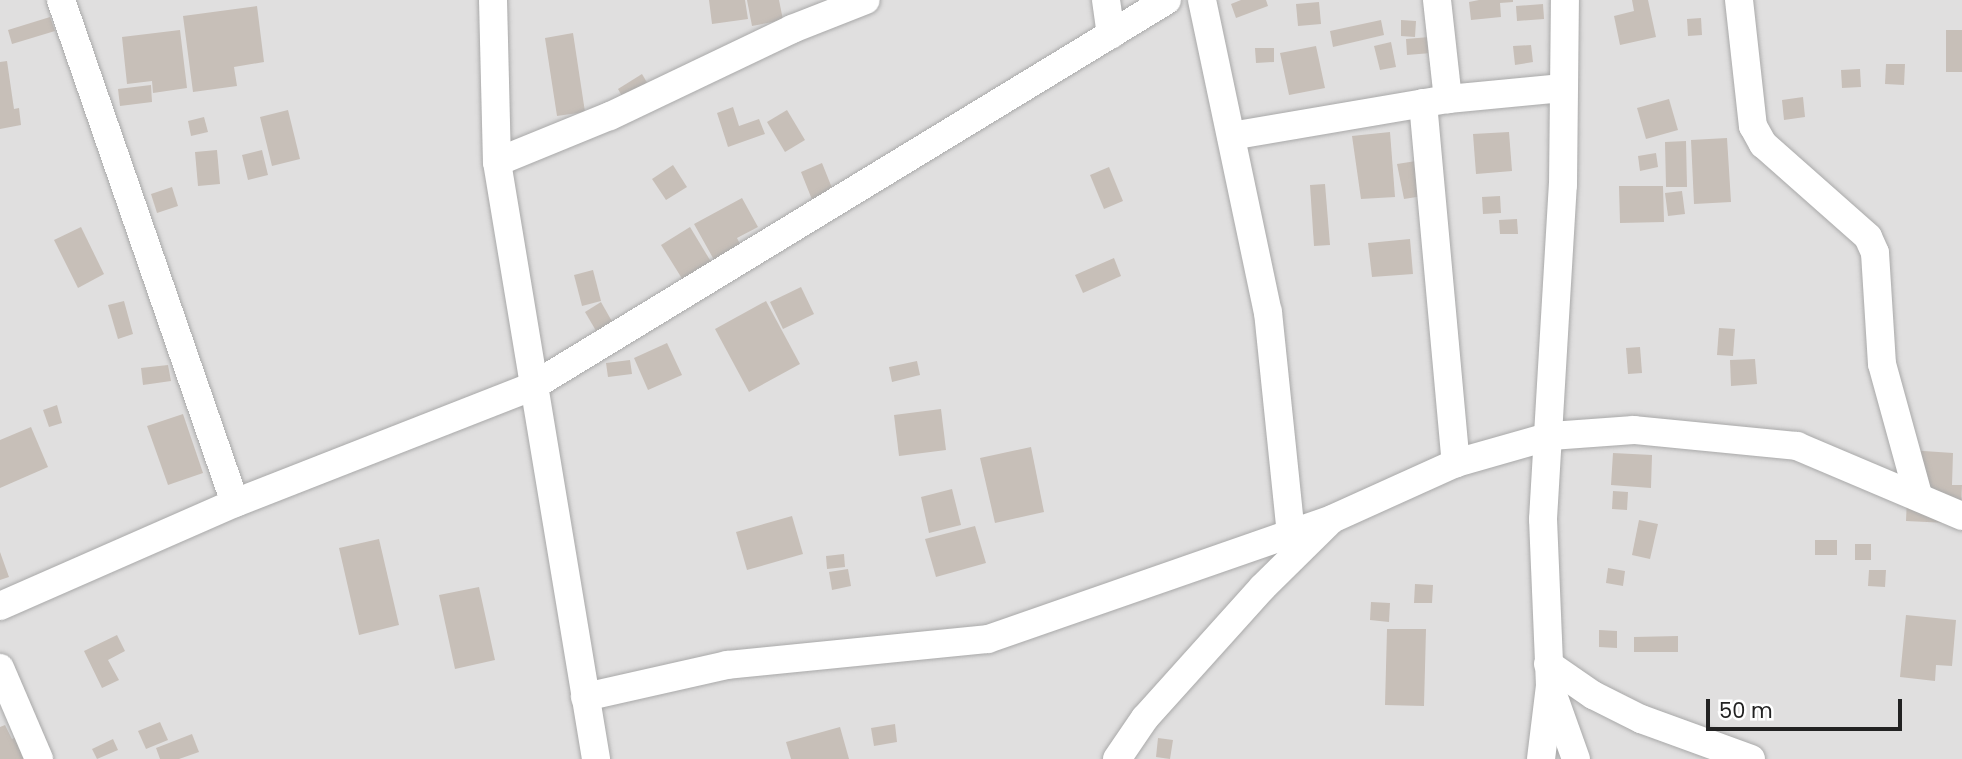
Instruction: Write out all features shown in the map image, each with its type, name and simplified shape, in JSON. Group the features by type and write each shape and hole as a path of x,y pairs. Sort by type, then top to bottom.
{"street":[{"path":"61,0 235,503"},
{"path":"493,0 496,162 596,759"},
{"path":"496,162 610,116 792,29 866,0"},
{"path":"1106,0 1111,35"},
{"path":"0,606 235,503 533,386 1167,0"},
{"path":"1202,0 1268,312 1291,533"},
{"path":"1437,0 1435,101 1456,463"},
{"path":"1541,759 1549,675 1543,567 1551,436 1554,290 1563,185 1565,0"},
{"path":"1739,0 1754,126 1763,145 1868,237 1875,253 1882,364 1918,495"},
{"path":"1231,136 1435,101 1562,88"},
{"path":"585,697 740,663 988,639 1332,519 1456,463 1551,436 1634,430 1797,446 1918,495 1962,516"},
{"path":"1117,759 1154,708 1263,587 1332,519"},
{"path":"0,668 38,759"},
{"path":"1549,675 1576,759"},
{"path":"1549,675 1642,719 1751,759"}],"shaded area":[{"path":"0,0 1962,0 1962,759 0,759"}],"building":[{"path":"709,0 745,0 748,19 712,24"},
{"path":"747,0 779,0 783,20 752,26"},
{"path":"1241,0 1266,0 1268,6 1236,18 1231,4"},
{"path":"1632,0 1648,0 1656,37 1620,45 1614,16 1634,11"},
{"path":"1319,2 1321,24 1298,26 1296,4"},
{"path":"1469,2 1513,2 1500,3 1501,17 1471,20"},
{"path":"1543,4 1544,19 1517,21 1516,6"},
{"path":"257,6 264,62 234,67 237,86 193,92 183,16"},
{"path":"50,17 55,31 12,44 8,30"},
{"path":"1701,18 1702,35 1688,36 1687,19"},
{"path":"1381,20 1384,35 1333,47 1330,31"},
{"path":"1401,20 1416,21 1415,37 1401,36"},
{"path":"180,30 187,88 153,93 152,81 127,84 122,37"},
{"path":"1946,30 1962,30 1962,72 1946,72"},
{"path":"573,33 585,112 557,116 545,38"},
{"path":"1441,36 1443,52 1407,55 1406,39"},
{"path":"1391,42 1396,67 1380,70 1374,46"},
{"path":"1531,45 1533,62 1515,65 1513,46"},
{"path":"1316,46 1325,88 1289,95 1280,53"},
{"path":"1255,48 1274,48 1274,62 1256,63"},
{"path":"7,61 14,109 19,108 21,125 0,129 0,62"},
{"path":"1886,64 1905,64 1904,85 1885,84"},
{"path":"1860,69 1861,87 1842,88 1841,70"},
{"path":"642,74 652,91 627,105 618,89"},
{"path":"151,85 152,102 120,106 118,89"},
{"path":"1803,97 1805,117 1784,120 1782,100"},
{"path":"1669,99 1678,130 1646,139 1637,108"},
{"path":"733,107 739,126 759,119 765,134 728,147 717,113"},
{"path":"288,110 300,159 272,166 260,117"},
{"path":"787,110 805,140 785,152 767,122"},
{"path":"204,117 208,132 191,136 188,121"},
{"path":"1390,132 1395,197 1361,199 1352,136"},
{"path":"1509,132 1512,171 1476,174 1473,134"},
{"path":"1727,138 1731,202 1694,204 1691,140"},
{"path":"1686,141 1687,187 1666,187 1665,142"},
{"path":"217,150 220,184 198,186 195,152"},
{"path":"262,150 268,175 248,180 242,155"},
{"path":"1656,153 1658,167 1640,171 1638,156"},
{"path":"1416,161 1423,196 1404,199 1397,164"},
{"path":"822,163 836,198 815,207 801,172"},
{"path":"673,165 687,187 666,200 652,179"},
{"path":"1109,167 1123,201 1104,209 1090,175"},
{"path":"1325,184 1330,245 1314,246 1310,185"},
{"path":"1619,186 1663,186 1664,222 1620,223"},
{"path":"172,187 178,206 157,213 151,194"},
{"path":"1682,191 1685,214 1668,216 1665,193"},
{"path":"1500,196 1501,213 1483,214 1482,197"},
{"path":"742,198 758,227 737,238 744,252 718,267 694,224"},
{"path":"1517,219 1518,234 1500,234 1499,220"},
{"path":"81,227 104,274 78,288 54,240"},
{"path":"690,227 716,270 688,288 661,245"},
{"path":"1410,239 1413,274 1372,277 1368,243"},
{"path":"1114,258 1121,276 1083,293 1075,275"},
{"path":"593,270 601,301 582,306 574,275"},
{"path":"801,287 814,314 783,329 770,302"},
{"path":"124,301 133,334 118,339 108,305"},
{"path":"766,301 800,364 749,392 715,329"},
{"path":"601,302 618,332 602,341 585,312"},
{"path":"1719,328 1735,329 1733,356 1717,355"},
{"path":"667,343 682,375 648,390 634,358"},
{"path":"1640,347 1642,373 1628,374 1626,348"},
{"path":"1755,359 1757,384 1731,386 1730,360"},
{"path":"630,360 632,374 608,377 606,363"},
{"path":"917,361 920,375 892,382 889,367"},
{"path":"168,365 171,381 143,385 141,368"},
{"path":"57,405 62,423 49,427 43,410"},
{"path":"941,409 946,450 899,456 894,415"},
{"path":"183,414 203,473 168,485 147,426"},
{"path":"31,427 48,467 0,488 0,440"},
{"path":"1031,447 1044,512 995,523 980,458"},
{"path":"1909,450 1953,453 1952,485 1962,485 1961,508 1948,523 1906,521"},
{"path":"1613,453 1652,455 1651,488 1611,485"},
{"path":"952,489 961,525 929,533 921,497"},
{"path":"1613,491 1628,492 1627,510 1612,509"},
{"path":"792,516 803,554 747,570 736,532"},
{"path":"1639,520 1658,524 1650,559 1632,555"},
{"path":"975,526 986,563 936,577 925,539"},
{"path":"379,539 399,625 359,635 339,548"},
{"path":"1815,540 1837,540 1837,555 1815,555"},
{"path":"1855,544 1871,544 1871,560 1855,560"},
{"path":"0,552 9,577 0,580"},
{"path":"844,554 845,567 827,569 826,556"},
{"path":"1608,568 1625,571 1623,586 1606,583"},
{"path":"848,569 851,586 832,590 829,572"},
{"path":"1869,570 1886,570 1885,587 1868,586"},
{"path":"1415,584 1433,585 1432,603 1414,603"},
{"path":"479,587 495,660 455,669 439,595"},
{"path":"1371,602 1390,603 1389,622 1370,620"},
{"path":"1906,615 1956,620 1952,666 1936,665 1935,681 1900,677"},
{"path":"1387,629 1426,629 1424,706 1385,705"},
{"path":"1599,630 1617,631 1617,648 1599,647"},
{"path":"117,635 125,651 108,660 119,680 102,688 84,651"},
{"path":"1678,636 1678,652 1634,652 1634,637"},
{"path":"160,722 168,740 146,749 138,731"},
{"path":"895,724 897,742 874,746 871,728"},
{"path":"5,725 12,739 25,733 37,759 0,759 0,727"},
{"path":"840,727 849,759 791,759 786,742"},
{"path":"192,734 199,752 179,759 160,759 156,748"},
{"path":"1158,738 1173,740 1170,759 1156,757"},
{"path":"113,739 118,750 97,759 92,749"}]}
